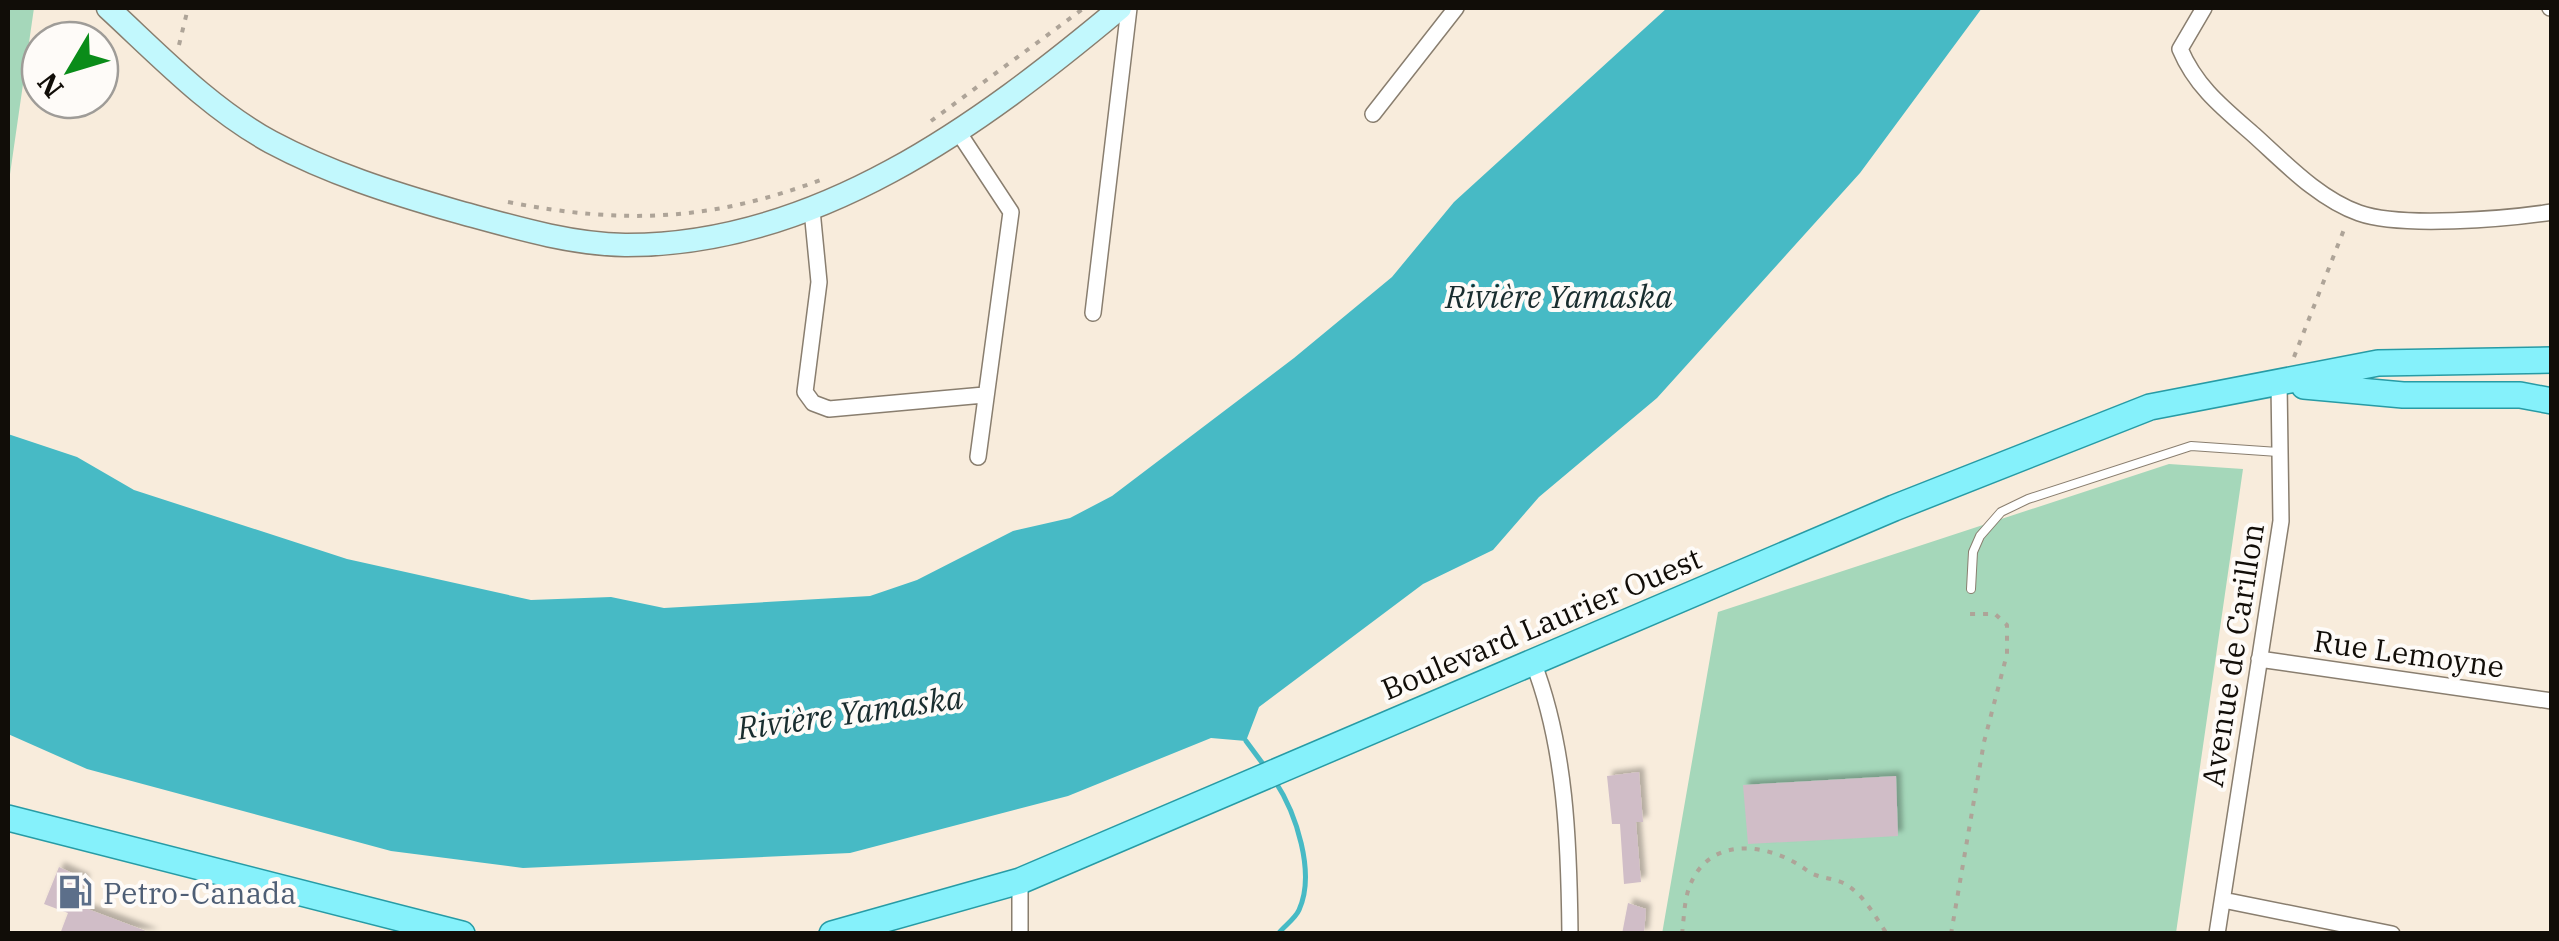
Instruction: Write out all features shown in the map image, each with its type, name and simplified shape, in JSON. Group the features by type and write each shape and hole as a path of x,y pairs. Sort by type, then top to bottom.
{"main road":[{"name":"Boulevard Laurier Ouest","path":"832,934 1020,881 1894,508 2150,407 2378,363 2552,360"},
{"name":"Boulevard Laurier Ouest","path":"2279,384 2402,395 2520,395 2552,401"},
{"path":"8,818 462,934"}],"street":[{"path":"108,8 194,88 268,140 395,194 530,232 628,245 734,232 812,210 888,176 957,130 1120,8"},
{"path":"1093,314 1129,8"},
{"path":"1373,114 1456,8"},
{"path":"2204,8 2180,49 2193,81 2308,183 2351,209 2382,218 2513,218 2552,212"},
{"path":"957,130 1012,212 978,457"},
{"path":"812,210 818,282 805,392 813,403 829,409 860,409 912,399 984,395"},
{"name":"Avenue de Carillon","path":"2217,934 2281,522 2279,384"},
{"name":"Rue Lemoyne","path":"2258,659 2552,701"},
{"path":"1533,662 1549,705 1569,848 1570,934"},
{"path":"1020,881 1020,934"},
{"path":"2223,900 2392,934"}],"lane":[{"path":"1971,590 1974,552 1980,536 2002,512 2028,499 2191,446 2282,452"}],"path":[{"path":"164,36 178,50 188,8"},
{"path":"916,130 1084,8"},
{"path":"506,202 608,218 645,218 698,213 784,194 838,173"},
{"path":"2279,384 2296,352 2351,209"},
{"path":"1951,934 1984,742 2007,654 2006,624 1995,614 1966,614"},
{"path":"1682,934 1688,890 1710,860 1726,849 1767,848 1860,896 1886,934"}],"green space":[{"path":"8,8 34,8 32,20 20,20 20,105 8,188"},
{"path":"2169,464 2243,469 2176,933 1662,934 1718,612"}],"water":[{"name":"Rivière Yamaska","path":"1667,8 1982,8 1860,173 1657,398 1539,497 1493,550 1423,584 1259,707 1246,741 1211,738 1068,796 850,853 523,868 391,851 87,769 8,734 8,434 77,457 134,490 347,559 531,600 611,597 664,608 870,596 917,580 1013,531 1070,518 1112,496 1294,358 1392,277 1454,202"}],"building":[{"path":"1639,772 1643,822 1636,822 1641,882 1624,884 1620,824 1612,824 1607,776"},
{"path":"1896,776 1898,836 1748,844 1743,785"},
{"path":"59,867 85,879 77,905 154,934 60,934 68,913 44,904"},
{"path":"1628,903 1646,909 1644,934 1622,934"}],"waterway":[{"path":"1246,741 1266,768"},
{"path":"1275,781 1296,826 1305,879 1299,910 1278,934"}],"place":[{"name":"Petro-Canada","path":"75,892"}]}
